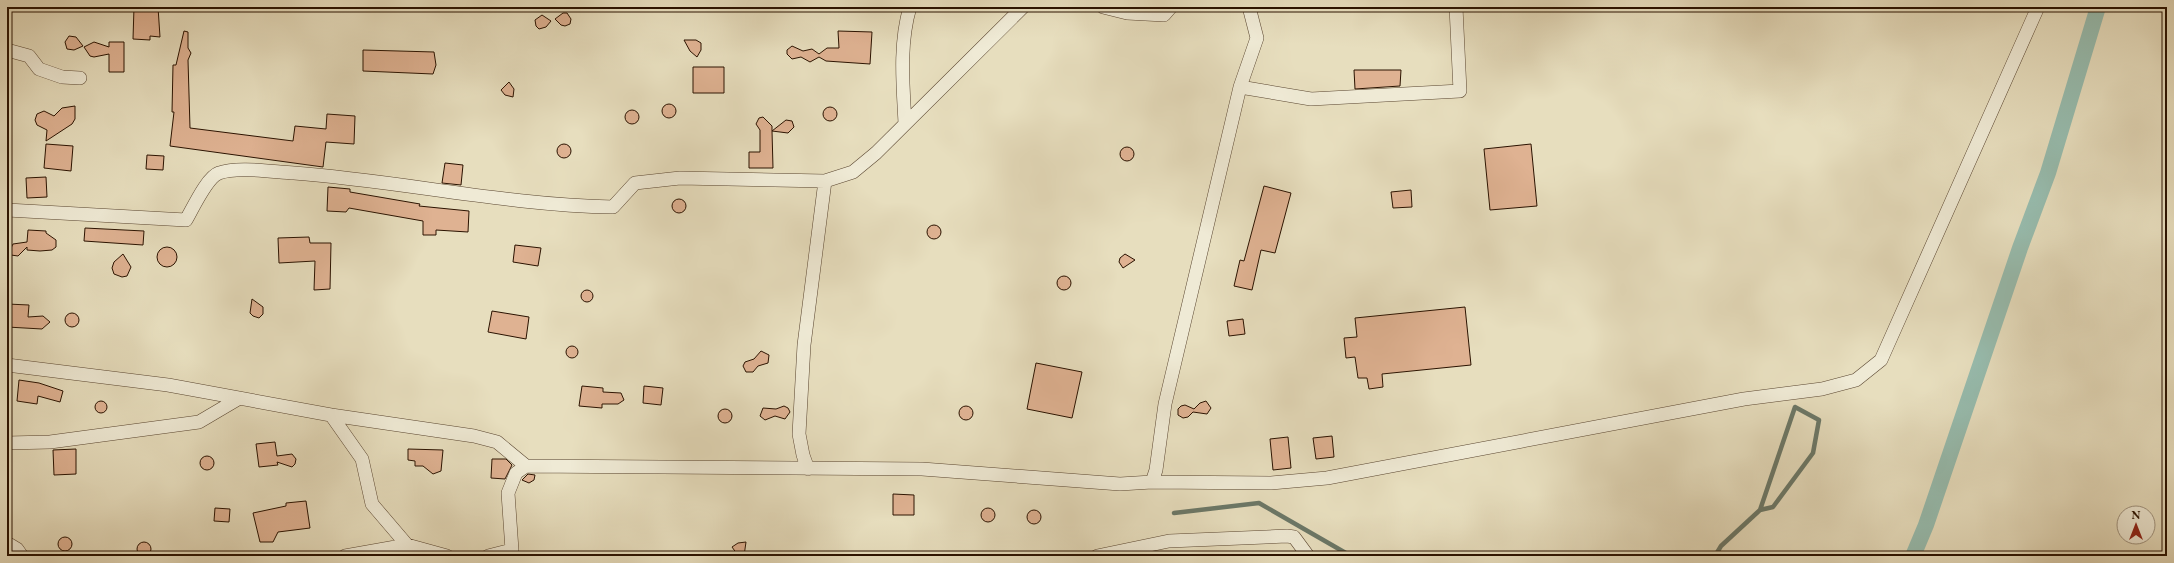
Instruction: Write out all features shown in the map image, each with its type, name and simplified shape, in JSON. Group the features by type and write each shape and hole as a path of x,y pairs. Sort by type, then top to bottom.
{"street":[{"path":"905,123 902,64 907,16 910,7"},
{"path":"7,210 186,220 208,182 218,173 248,170 332,176 460,194 594,207 613,207 635,183 680,178 825,181 853,172 876,153 1023,7"},
{"path":"1103,7 1127,13 1164,15 1171,7"},
{"path":"1152,482 1156,470 1165,404 1240,87 1257,38 1249,7"},
{"path":"1240,87 1311,99 1460,91 1456,7"},
{"path":"488,556 513,553 508,493 516,473 526,466 922,469 1120,484 1152,482 1271,483 1328,478 1744,399 1822,389 1856,380 1881,360 2038,7"},
{"path":"7,50 29,56 39,69 62,77 80,78"},
{"path":"808,468 803,455 799,434 803,353 825,181"},
{"path":"7,365 168,385 331,415 474,436 497,442 526,466"},
{"path":"7,443 50,442 199,422 238,399"},
{"path":"331,415 362,459 372,504 407,545"},
{"path":"1097,556 1169,541 1287,536 1294,536 1308,556"},
{"path":"7,543 17,549 22,556"},
{"path":"345,556 407,545 447,556"}],"building":[{"path":"134,7 158,7 160,37 150,36 150,40 133,39"},
{"path":"563,13 567,13 571,19 570,24 565,26 561,25 555,19"},
{"path":"542,15 551,21 546,27 539,29 536,26 535,20"},
{"path":"184,31 188,32 188,48 191,53 188,60 190,128 293,141 295,126 326,129 327,114 355,116 354,144 326,142 323,167 170,146 174,112 172,112 173,65 176,65"},
{"path":"838,31 872,32 870,64 826,61 819,57 810,62 801,57 792,59 787,54 787,50 792,46 803,51 812,49 819,54 827,48 839,48"},
{"path":"69,36 76,37 83,46 74,50 67,49 65,42"},
{"path":"684,40 696,40 701,43 701,50 697,57 690,51"},
{"path":"94,42 109,47 109,42 124,42 124,72 109,72 109,54 94,57 90,56 84,47"},
{"path":"363,50 434,52 436,65 433,74 363,71"},
{"path":"693,67 724,67 724,93 693,93"},
{"path":"1354,70 1401,70 1400,86 1355,89"},
{"path":"509,82 514,89 513,97 505,95 501,90"},
{"path":"669,104 674,106 676,111 674,116 669,118 664,116 662,111 664,106"},
{"path":"75,106 75,119 72,124 46,141 47,130 37,125 35,120 37,114 44,111 54,116 62,108"},
{"path":"830,107 835,109 837,114 835,119 830,121 825,119 823,114 825,109"},
{"path":"632,110 637,112 639,117 637,122 632,124 627,122 625,117 627,112"},
{"path":"763,117 772,126 773,168 749,168 749,152 760,152 760,130 756,124 759,118"},
{"path":"786,120 792,121 794,127 788,133 772,131"},
{"path":"46,144 73,146 71,171 44,168"},
{"path":"564,144 569,146 571,151 569,156 564,158 559,156 557,151 559,146"},
{"path":"1531,144 1537,206 1490,210 1484,149"},
{"path":"1127,147 1132,149 1134,154 1132,159 1127,161 1122,159 1120,154 1122,149"},
{"path":"147,155 164,156 163,170 146,169"},
{"path":"445,163 463,165 461,185 442,183"},
{"path":"46,177 47,197 27,198 26,178"},
{"path":"1264,186 1291,193 1275,253 1261,250 1252,290 1234,286 1240,260 1244,261"},
{"path":"328,187 350,189 350,192 420,204 419,206 469,211 468,232 436,230 436,235 423,235 423,221 349,208 346,212 327,211"},
{"path":"1411,190 1412,207 1393,208 1391,192"},
{"path":"679,199 684,201 686,206 684,211 679,213 674,211 672,206 674,201"},
{"path":"934,225 939,227 941,232 939,237 934,239 929,237 927,232 929,227"},
{"path":"85,228 144,231 143,245 84,241"},
{"path":"28,230 46,231 46,233 56,240 56,247 52,250 40,251 27,250 27,247 18,256 11,255 10,250 13,244 27,242"},
{"path":"309,237 310,243 331,243 330,289 314,290 315,261 279,263 278,238"},
{"path":"515,245 541,248 538,266 513,262"},
{"path":"167,247 174,250 177,257 174,264 167,267 160,264 157,257 160,250"},
{"path":"123,254 131,267 127,276 122,277 114,274 112,268 114,262"},
{"path":"1125,254 1135,260 1123,268 1119,262 1120,258"},
{"path":"1064,276 1069,278 1071,283 1069,288 1064,290 1059,288 1057,283 1059,278"},
{"path":"589,290 592,291 592,301 585,302 582,301 581,294 582,291"},
{"path":"252,299 263,307 263,314 259,318 250,313"},
{"path":"7,304 29,305 28,317 43,316 50,322 42,329 7,327"},
{"path":"1465,307 1471,365 1382,374 1383,387 1369,389 1367,378 1358,378 1355,357 1346,358 1344,338 1357,337 1355,318"},
{"path":"492,311 529,317 526,339 488,332"},
{"path":"72,313 77,315 79,320 77,325 72,327 67,325 65,320 67,315"},
{"path":"1243,319 1245,334 1229,336 1227,321"},
{"path":"570,346 574,346 578,352 574,358 570,358 566,354 566,350"},
{"path":"761,351 769,355 768,363 758,366 753,372 746,372 743,366 745,362 754,359"},
{"path":"1036,363 1082,372 1072,418 1027,409"},
{"path":"19,380 39,383 63,391 60,402 38,396 37,404 17,401"},
{"path":"582,386 603,388 603,392 621,393 624,400 618,404 602,404 602,408 579,406"},
{"path":"644,386 663,388 661,405 643,403"},
{"path":"103,401 106,402 106,412 99,413 96,412 95,405 96,402"},
{"path":"1206,401 1211,408 1207,414 1193,412 1188,417 1183,418 1178,415 1178,409 1181,406 1185,405 1194,409 1200,403"},
{"path":"784,406 788,408 790,412 785,419 775,416 765,420 760,416 763,408 776,409"},
{"path":"966,406 971,408 973,413 971,418 966,420 961,418 959,413 961,408"},
{"path":"725,409 730,411 732,416 730,421 725,423 720,421 718,416 720,411"},
{"path":"1332,436 1334,457 1316,459 1313,438"},
{"path":"1288,437 1291,468 1273,470 1270,439"},
{"path":"275,442 277,456 292,454 296,459 295,464 292,467 277,462 278,465 259,467 256,444"},
{"path":"76,449 76,474 54,475 53,450"},
{"path":"408,449 443,450 441,471 433,474 423,466 415,466 415,461 408,460"},
{"path":"207,456 212,458 214,463 212,468 207,470 202,468 200,463 202,458"},
{"path":"492,459 506,459 512,465 505,479 491,478"},
{"path":"528,474 535,475 534,480 529,483 522,480"},
{"path":"893,494 914,495 914,515 893,515"},
{"path":"306,501 310,528 278,532 273,542 260,542 253,513 286,506 286,503"},
{"path":"215,508 230,509 229,522 214,521"},
{"path":"988,508 993,510 995,515 993,520 988,522 983,520 981,515 983,510"},
{"path":"1034,510 1039,512 1041,517 1039,522 1034,524 1029,522 1027,517 1029,512"},
{"path":"65,537 70,539 72,544 70,549 65,551 60,549 58,544 60,539"},
{"path":"144,542 149,544 151,549 149,554 144,556 139,554 137,549 139,544"},
{"path":"746,542 744,556 737,554 732,547 738,543"}],"waterway":[{"path":"1913,556 1926,525 2020,248 2048,173 2098,7"},
{"path":"1715,556 1721,546 1760,510 1795,407 1819,420 1813,453 1773,507 1760,510"},
{"path":"1174,513 1259,503 1351,556"}]}
